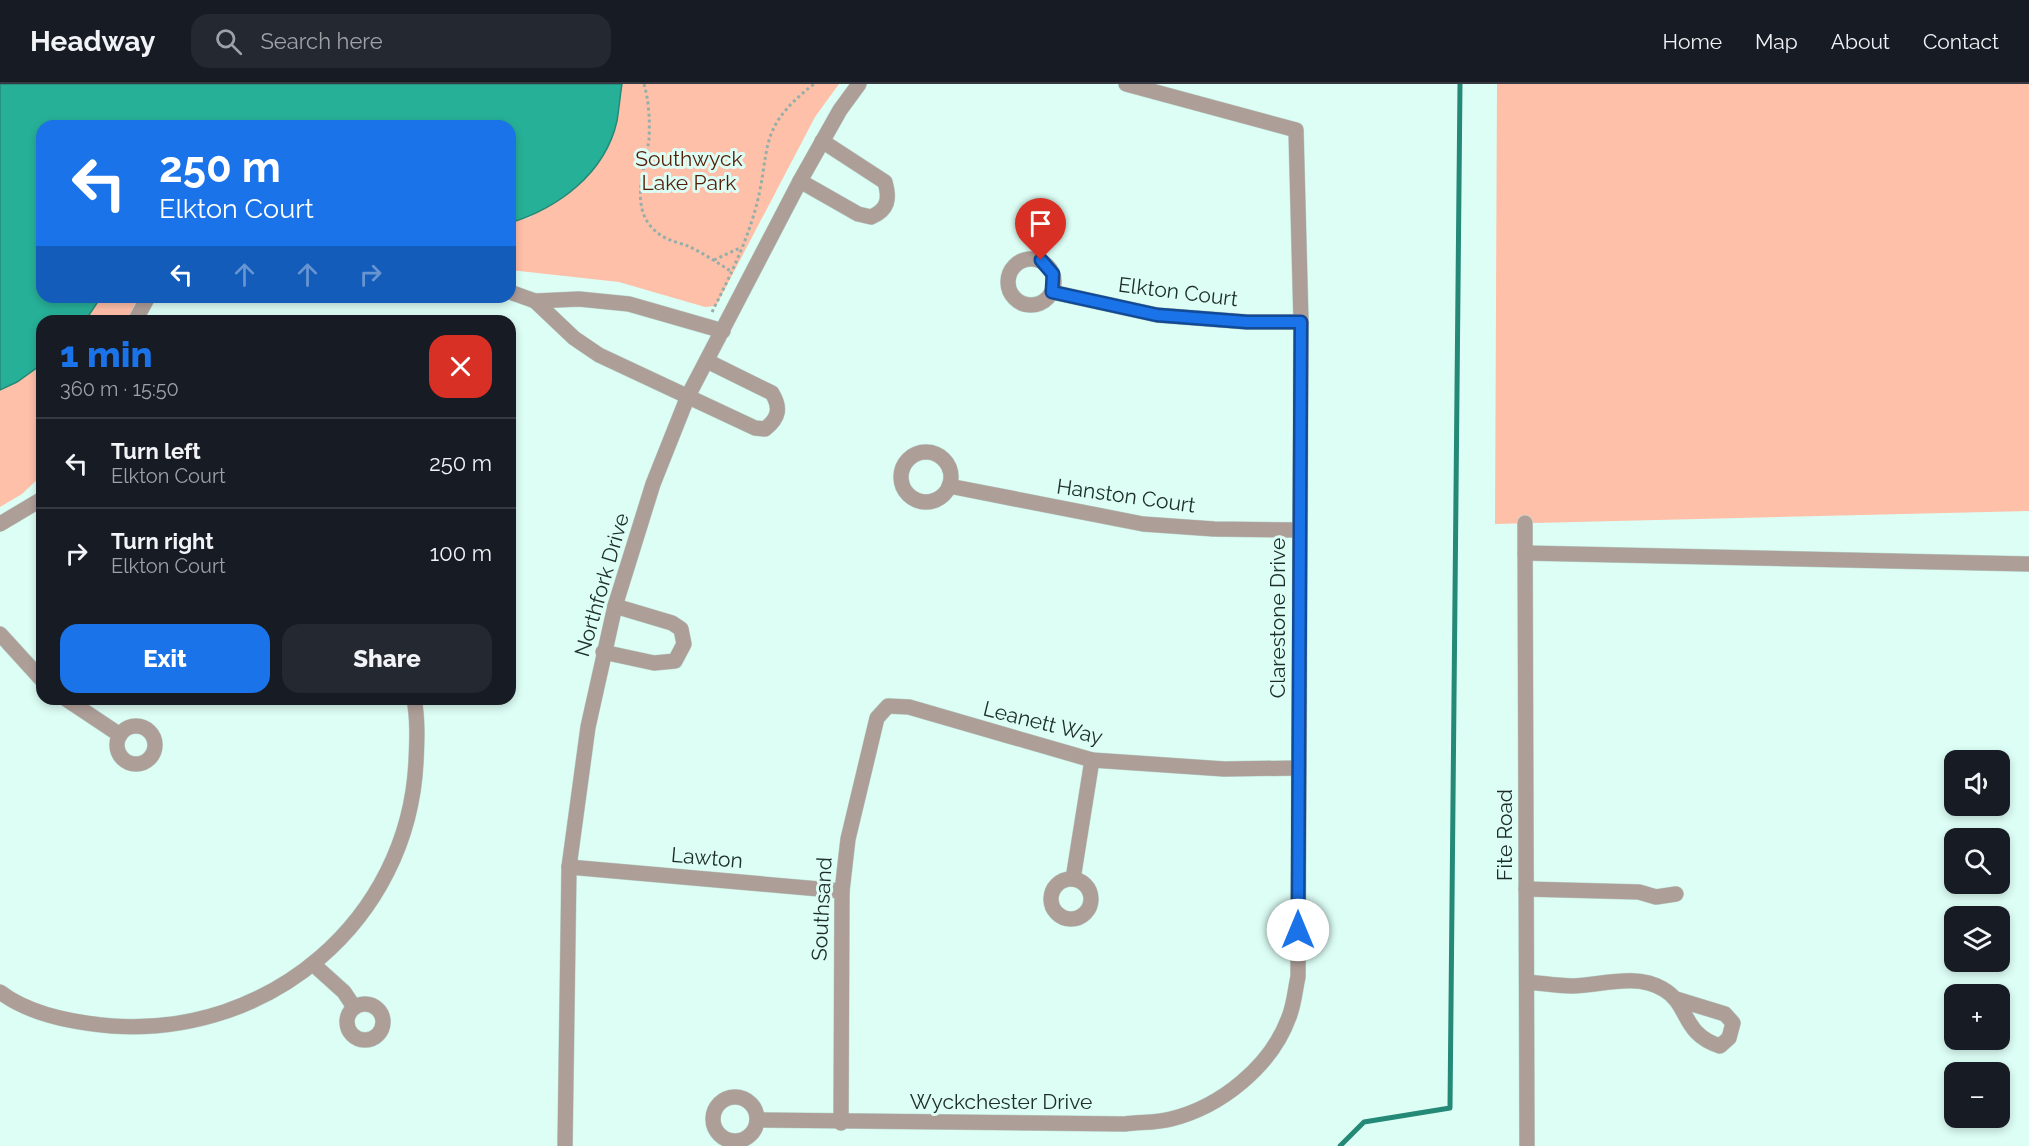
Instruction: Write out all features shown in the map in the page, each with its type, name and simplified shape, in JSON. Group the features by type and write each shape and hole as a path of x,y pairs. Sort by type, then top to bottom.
{"street":[{"name":"Northfork Drive","path":"565,1146 569,867 588,727 615,606 650,495 688,396 800,181 822,141 859,84"},
{"name":"Clarestone Drive","path":"1126,84 1296,130 1301,322 1298,977 1289,1018 1272,1047 1237,1086"},
{"path":"800,181 858,214 871,217 885,208 889,199 885,182 822,141"},
{"name":"Elkton Court","path":"1052,292 1157,315 1247,322 1301,322"},
{"path":"516,294 535,301 579,299 629,304 723,332"},
{"path":"535,301 574,338 599,355 755,428 765,429 778,414 778,403 772,393 707,361"},
{"name":"Hanston Court","path":"949,486 1143,524 1214,529 1299,530"},
{"path":"0,524 36,503"},
{"name":"Fite Road","path":"1525,523 1527,1146"},
{"path":"1525,553 2029,564"},
{"path":"603,652 654,663 675,661 684,644 681,629 672,623 615,606"},
{"path":"0,634 36,673"},
{"path":"75,705 120,735"},
{"path":"0,992 42,1012 88,1024 131,1027 178,1023 249,1004 277,989 313,964 345,935 364,912 394,856 411,806 415,781 417,733 415,705"},
{"name":"Leanett Way","path":"888,706 909,707 1092,760 1224,769 1298,768"},
{"name":"Southsand","path":"841,1123 842,891 848,839 872,740 878,718 888,706"},
{"path":"1073,879 1092,760"},
{"name":"Lawton","path":"569,867 842,891"},
{"path":"1526,889 1629,891 1656,897 1676,894"},
{"path":"313,964 344,992 354,1007"},
{"path":"1527,982 1572,986 1635,980 1663,988 1676,999"},
{"name":"Wyckchester Drive","path":"757,1120 841,1123 1125,1124 1169,1120 1204,1108 1237,1086"}],"path":[{"path":"644,84 650,118 647,152 640,174 640,192 645,218 662,236 732,272"},
{"path":"705,325 732,272 754,214 771,134 793,100 814,84"},
{"path":"713,261 740,248"}],"green space":[{"name":"Southwyck Lake Park","path":"622,84 839,84 815,117 716,306 705,307 619,282 516,271 516,221 530,217 616,123"},
{"path":"1497,84 2029,84 2029,511 1495,524"},
{"path":"97,303 135,303 130,315 89,315"},
{"path":"36,368 36,481 22,494 0,507 0,390 17,382"}],"shaded area":[{"path":"0,84 622,84 617,121 611,140 591,173 562,198 516,221 516,120 36,120 36,303 97,303 89,315 36,315 36,368 17,382 0,390"}],"waterway":[{"path":"1340,1146 1364,1122 1450,1108 1460,84"}],"route":[{"path":"1041,260 1053,274 1052,292 1157,315 1197,320 1301,322 1298,930"}]}
